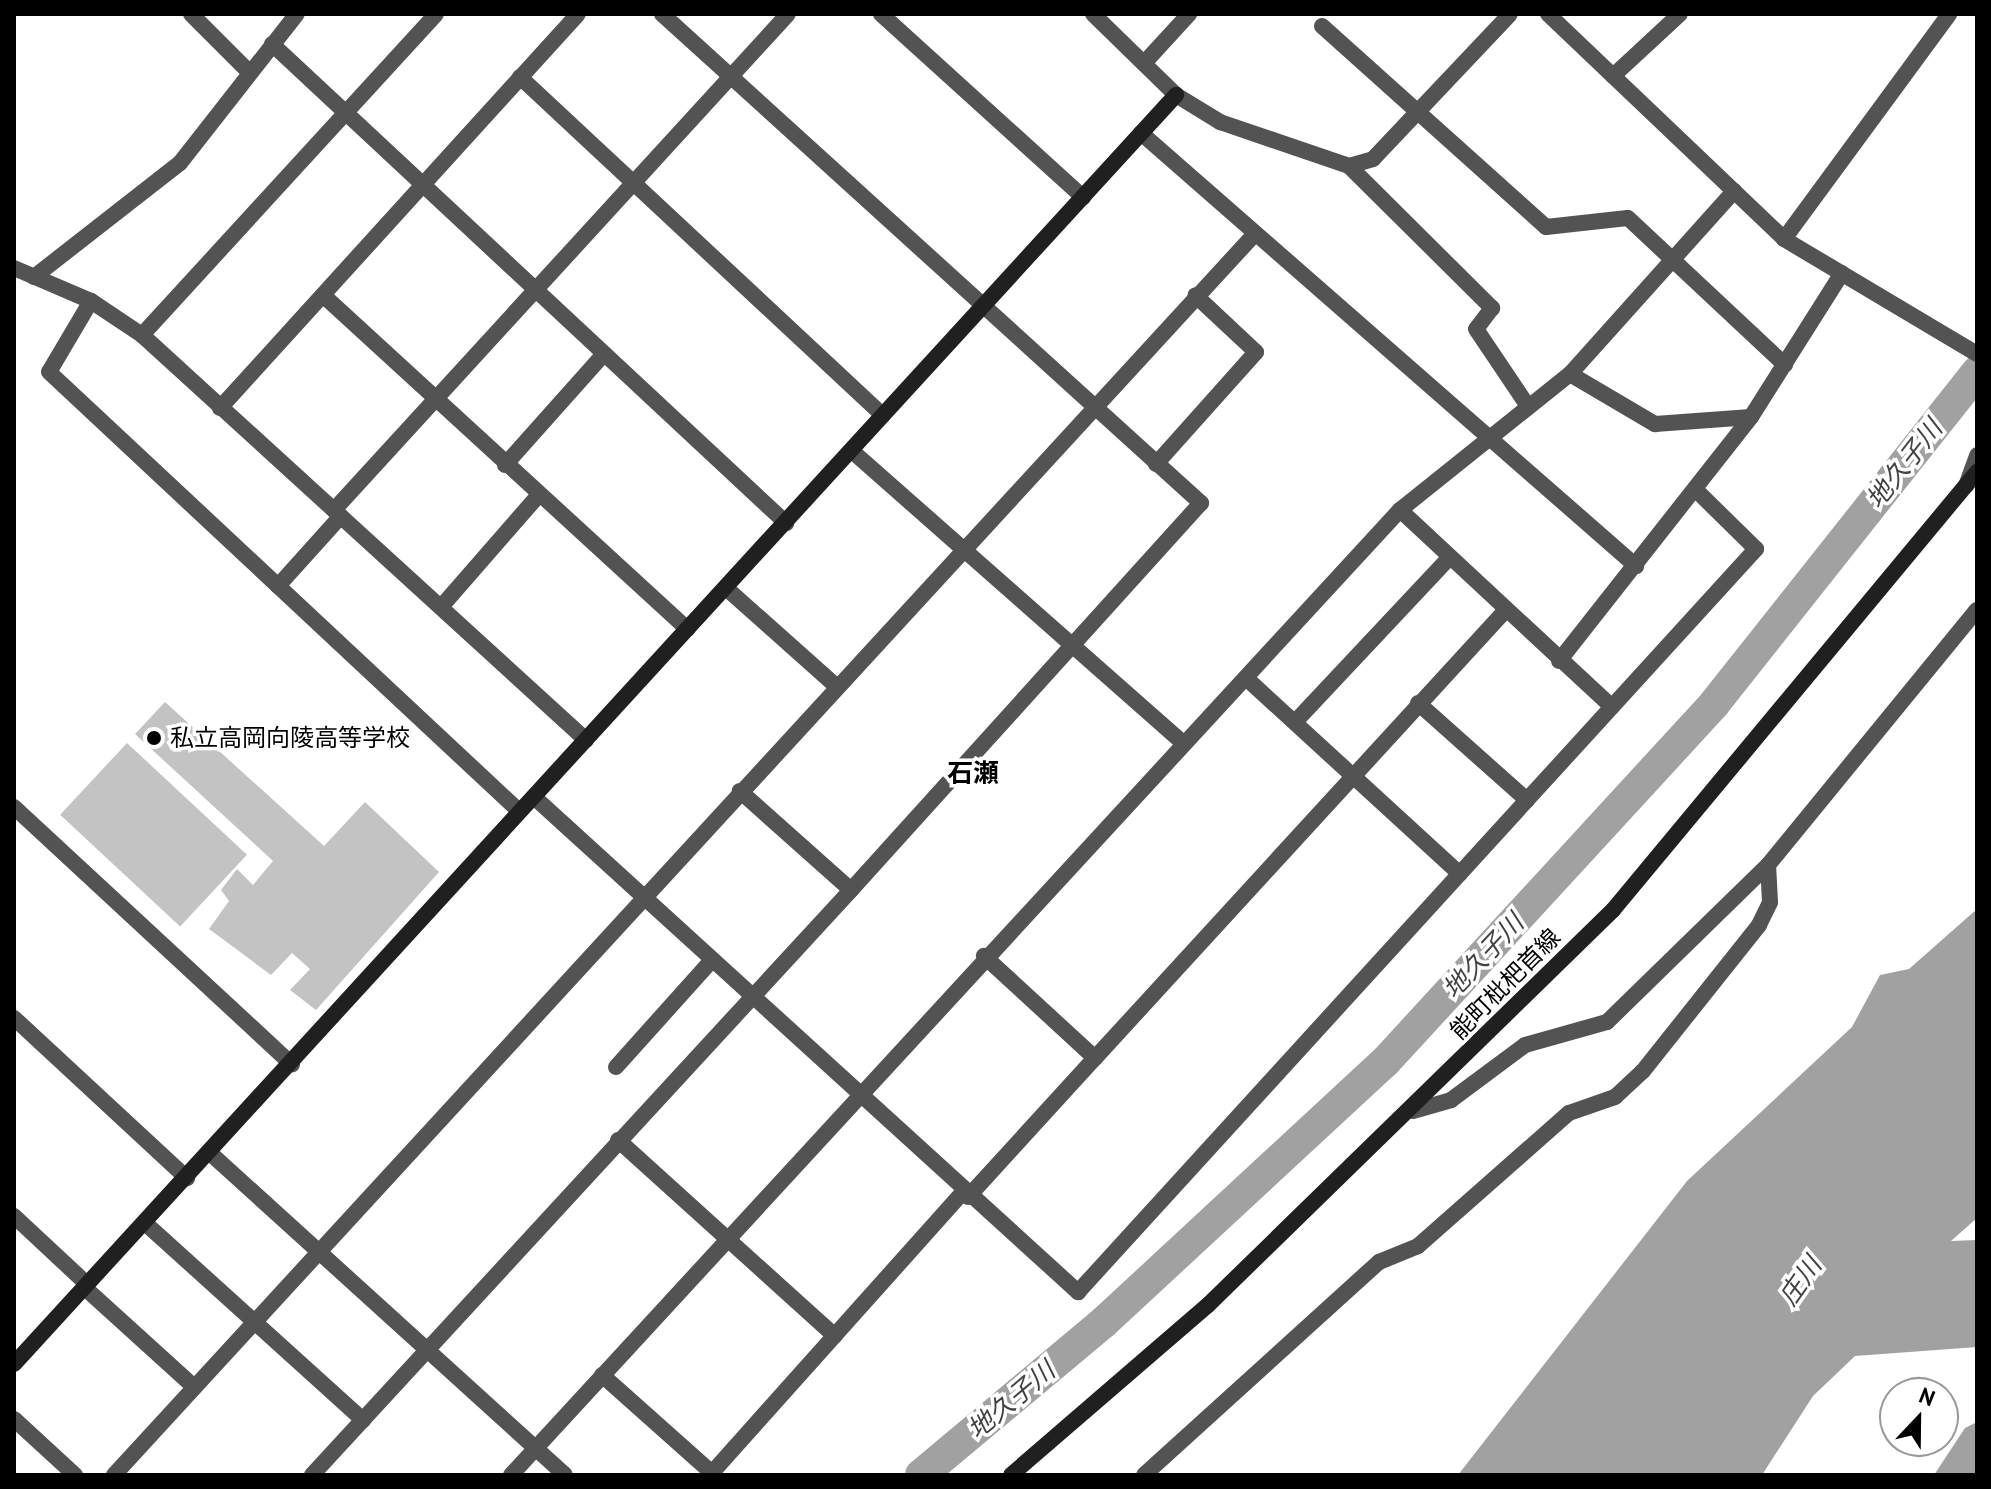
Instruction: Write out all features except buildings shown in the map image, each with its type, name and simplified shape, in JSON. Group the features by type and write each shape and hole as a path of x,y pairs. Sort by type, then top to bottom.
{"street":[{"path":"191,14 248,71"},
{"path":"34,277 180,163 248,71 297,14"},
{"path":"142,335 436,14"},
{"path":"220,408 578,14"},
{"path":"312,1475 851,890 1201,503 662,14"},
{"path":"278,586 433,400 788,14"},
{"path":"881,14 1083,197"},
{"path":"1093,14 1146,61 1176,95 1220,122 1349,166 1492,308 1476,329 1527,405"},
{"path":"1146,61 1189,14"},
{"path":"1349,166 1373,159 1510,14"},
{"path":"1548,14 1784,239 1977,354"},
{"path":"1613,76 1680,14"},
{"path":"1784,239 1949,14"},
{"path":"1322,26 1546,227 1628,218 1785,365"},
{"path":"272,44 348,110 423,185 786,523"},
{"path":"520,77 883,415"},
{"path":"14,1364 292,1064 519,811 1176,95"},
{"path":"1141,133 1636,566"},
{"path":"511,1475 984,956 1400,510 1488,436 1570,374 1734,191"},
{"path":"114,1475 641,897 1195,295 1254,235"},
{"path":"14,268 91,301 142,335 586,740"},
{"path":"1559,661 1751,417 1842,273"},
{"path":"1156,464 1256,352 1195,295"},
{"path":"324,296 433,400 688,629"},
{"path":"91,301 49,372 519,811"},
{"path":"505,465 604,354"},
{"path":"1570,374 1655,424 1751,417"},
{"path":"852,451 1073,642 1183,743"},
{"path":"1965,487 1977,455"},
{"name":"能町枇杷首線","path":"1011,1475 1208,1305 1413,1111 1613,910 1977,472"},
{"path":"534,797 966,1194 1078,1292 1756,549 1696,490"},
{"path":"441,607 538,496"},
{"path":"1400,510 1504,612 1612,707"},
{"path":"1295,722 1449,558"},
{"path":"726,588 836,686"},
{"path":"1413,1111 1451,1100 1525,1045 1607,1022 1768,865 1977,610"},
{"path":"602,1375 711,1474 1504,612"},
{"path":"1246,678 1460,874"},
{"path":"1418,703 1527,800"},
{"path":"740,791 851,890"},
{"path":"14,807 292,1064"},
{"path":"1144,1475 1379,1262 1418,1246 1569,1113 1615,1097 1643,1071 1759,925 1770,902 1768,865"},
{"path":"984,956 1095,1058"},
{"path":"616,1067 712,960"},
{"path":"14,1018 187,1178"},
{"path":"618,1140 835,1336"},
{"path":"210,1153 429,1348 565,1475"},
{"path":"14,1216 194,1387"},
{"path":"145,1223 363,1420"},
{"path":"14,1419 75,1475"}],"water":[{"name":"庄川","path":"1977,909 1977,1218 1951,1241 1977,1240 1977,1347 1855,1356 1813,1396 1762,1475 1458,1475 1687,1181 1852,1027 1880,975 1909,969"},
{"path":"1977,1422 1977,1475 1934,1475 1946,1457 1959,1457 1959,1437 1965,1428"}],"waterway":[{"name":"地久子川","path":"921,1475 1104,1322 1385,1062 1714,704 1977,372"}],"place":[{"name":"私立高岡向陵高等学校","path":"154,738"}],"district":[{"name":"石瀬","path":"973,773"}]}
